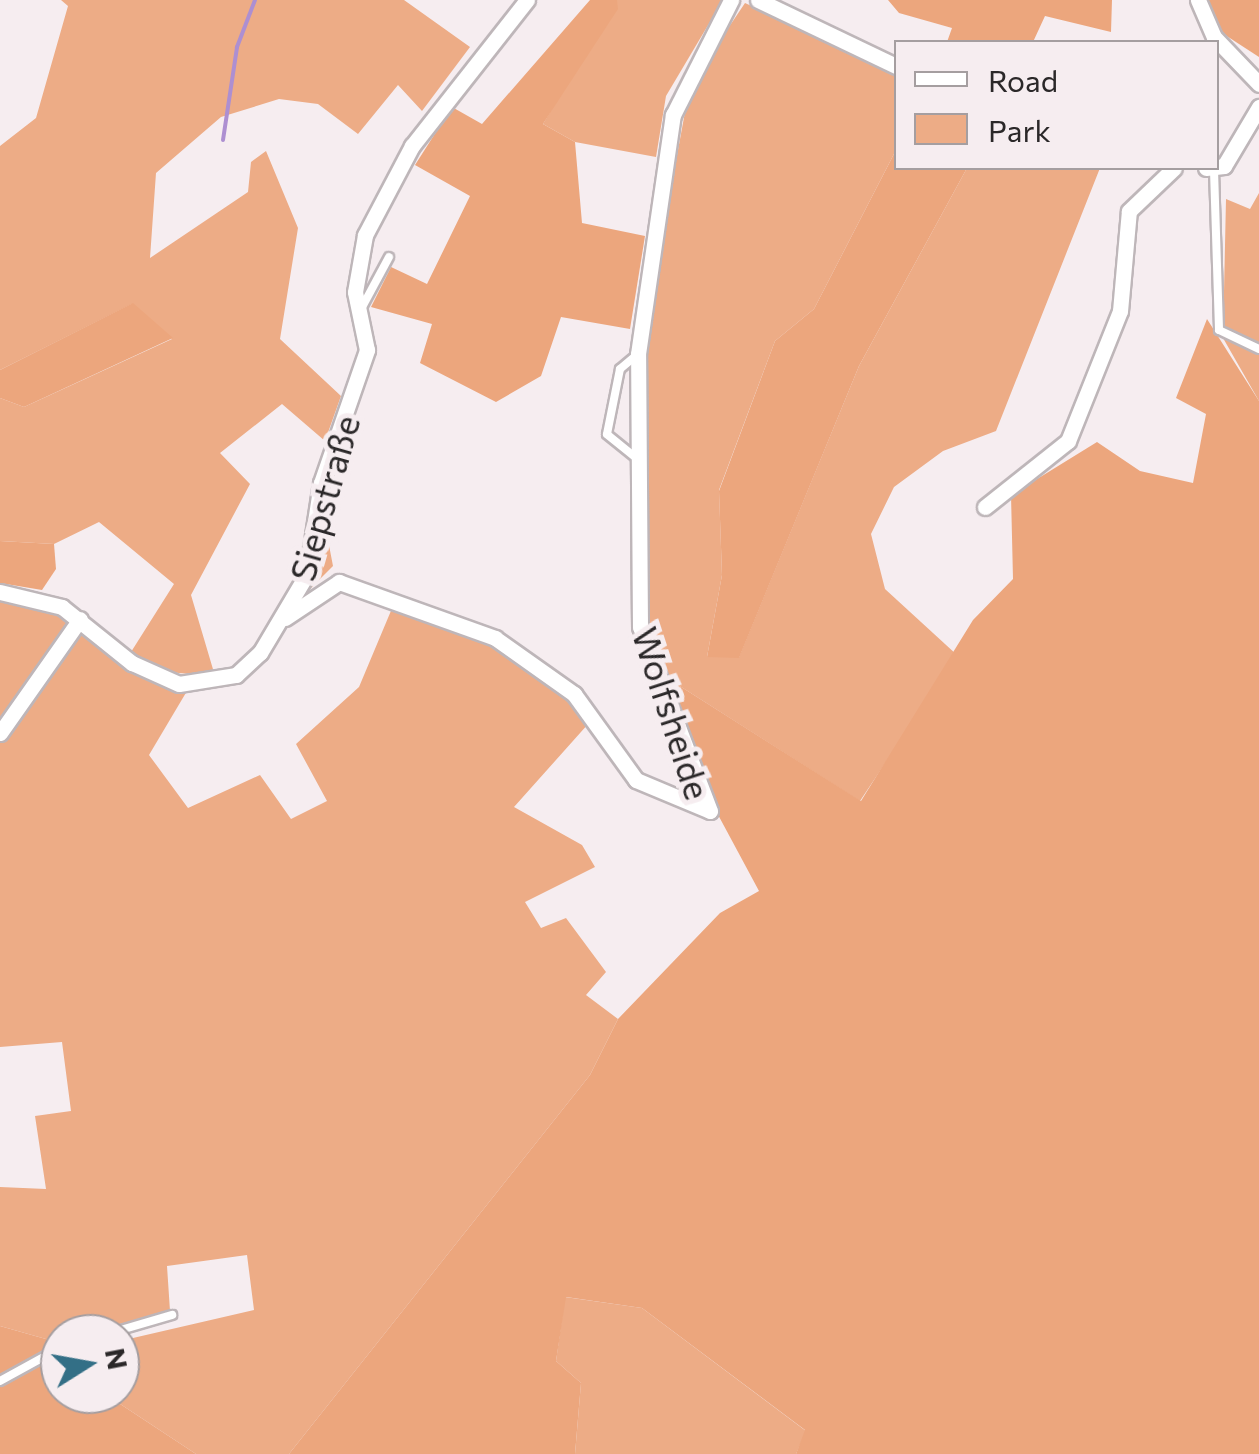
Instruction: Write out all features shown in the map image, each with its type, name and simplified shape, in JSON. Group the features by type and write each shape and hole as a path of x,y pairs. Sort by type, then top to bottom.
{"street":[{"name":"Siepstraße","path":"80,619 132,663 194,685 236,675 282,620 307,574 321,483 368,350 356,264 382,194 528,0"},
{"name":"Wolfsheide","path":"282,620 340,582 496,638 574,694 636,780 710,811 640,627 642,463 638,354 673,115 732,0"},
{"path":"758,0 894,65"},
{"path":"1198,0 1218,40"},
{"path":"1219,41 1259,84"},
{"path":"1219,158 1259,107"},
{"path":"985,507 1068,441 1120,311 1129,211 1172,170"},
{"path":"0,592 80,619 0,733"}],"lane":[{"path":"1210,170 1219,330 1259,349"},
{"path":"361,309 389,257"},
{"path":"638,354 620,369 607,434 642,463"},
{"path":"140,1324 172,1315"},
{"path":"0,1381 40,1359"}],"green space":[{"path":"61,0 404,0 470,47 422,111 398,85 358,134 318,104 279,99 221,117 156,173 150,258 248,192 251,162 266,151 298,228 280,339 341,396 325,441 282,404 220,453 250,484 191,595 215,676 155,671 131,652 174,584 99,522 54,544 0,541 0,398 24,407 172,339 132,304 0,370 0,146 36,118 68,6"},
{"path":"617,0 723,0 666,96 656,157 575,142 543,124"},
{"path":"745,3 894,71 894,154 814,309 775,341 719,490 722,575 707,657 739,657 859,366 966,170 1099,170 996,431 943,451 894,487 871,534 885,589 957,655 860,801 664,676 646,629 647,318 690,85"},
{"path":"1259,193 1259,401 1223,338 1226,199 1250,209"},
{"path":"323,514 333,566 300,599 317,567"},
{"path":"0,599 62,615 122,663 187,691 149,755 188,808 260,775 291,819 327,801 296,744 359,687 393,606 493,646 550,681 589,723 514,807 582,845 595,867 525,902 541,928 566,918 606,972 586,995 618,1019 590,1075 289,1454 196,1454 135,1414 140,1414 140,1336 254,1310 247,1255 167,1266 170,1311 140,1320 140,1314 40,1314 40,1337 0,1326 0,1187 46,1189 35,1116 71,1111 62,1042 0,1047"},
{"path":"565,1297 642,1308 806,1431 796,1454 575,1454 581,1383 556,1361"}],"shaded area":[{"path":"590,0 617,0 618,9 543,124 575,142 582,223 645,236 630,329 561,317 541,376 496,402 420,363 432,324 371,307 391,267 427,284 470,196 415,165 452,107 482,124"},
{"path":"888,0 1112,0 1111,32 1045,16 1034,40 948,40 952,28 899,13"},
{"path":"1207,0 1259,0 1259,57 1219,31"},
{"path":"894,154 894,170 966,170 859,366 739,658 707,657 722,575 719,491 775,341 814,309"},
{"path":"133,303 173,338 24,407 0,398 0,370"},
{"path":"1207,319 1259,401 1259,1454 796,1454 805,1430 642,1308 566,1297 556,1361 581,1383 575,1454 289,1454 590,1075 618,1019 720,913 759,891 716,811 664,676 861,801 973,620 1013,579 1011,495 1097,442 1140,471 1193,483 1206,414 1176,398"},
{"path":"0,541 54,544 56,569 42,590 0,583"},
{"path":"0,1326 40,1337 40,1414 135,1414 196,1454 0,1454"}],"waterway":[{"path":"223,140 237,47 255,0"}]}
